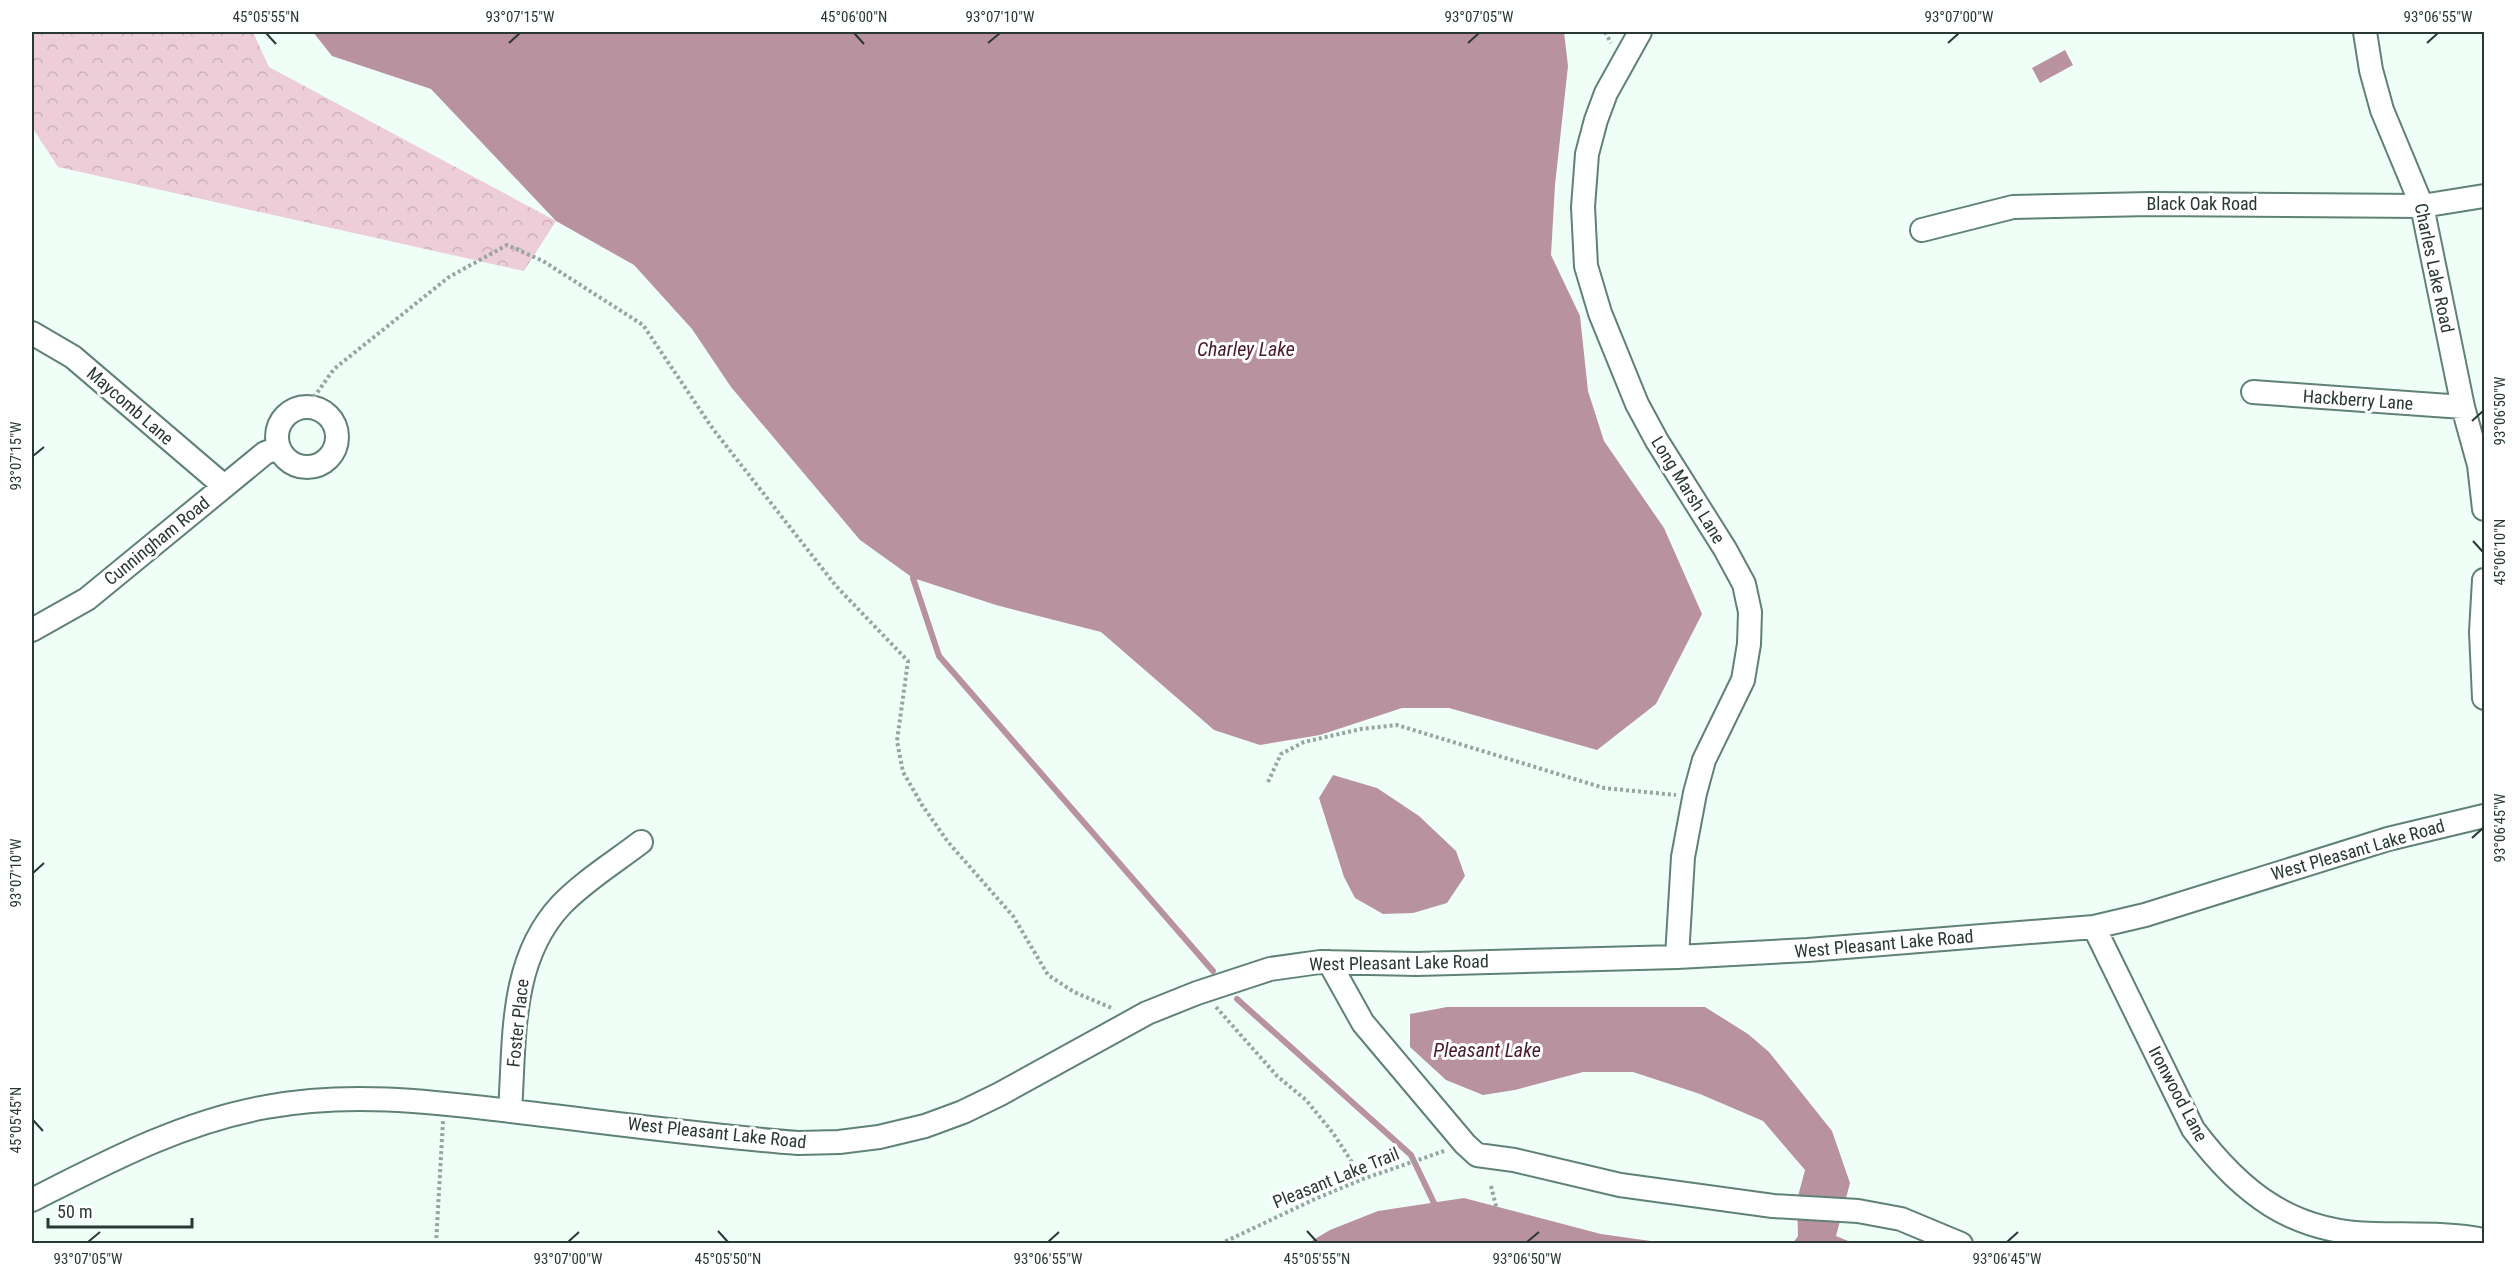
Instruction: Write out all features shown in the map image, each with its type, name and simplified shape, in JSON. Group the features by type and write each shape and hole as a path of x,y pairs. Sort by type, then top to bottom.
{"street":[{"name":"Long Marsh Lane","path":"1640,32 1606,93 1587,154 1583,198 1586,266 1599,314 1637,404 1657,441 1730,558 1744,584 1750,612 1749,644 1743,680 1704,760 1694,797 1683,857 1677,957"},
{"name":"Charles Lake Road","path":"2364,32 2382,110 2422,206 2463,407 2480,465 2484,509"},
{"name":"Black Oak Road","path":"1922,230 2013,207 2150,204 2422,206 2484,196"},
{"name":"Maycomb Lane","path":"32,333 73,357 224,486"},
{"name":"Hackberry Lane","path":"2253,392 2463,407"},
{"path":"307,407 325,413 335,429 337,438 330,455 313,466 293,463 279,448 278,428 282,419 290,412 307,407"},
{"name":"Cunningham Road","path":"32,630 87,599 265,453 279,448"},
{"path":"2484,580 2481,632 2484,698"},
{"name":"West Pleasant Lake Road","path":"32,1200 164,1137 238,1114 314,1100 373,1098 444,1103 775,1142 838,1143 879,1137 925,1126 963,1112 1137,1018 1270,969 1329,962 1417,963 1677,957 1808,950 2094,927 2145,915 2388,839 2484,816"},
{"name":"Foster Place","path":"510,1111 518,1001 522,975 531,949 545,924 563,904 641,842"},
{"name":"Ironwood Lane","path":"2094,927 2193,1129 2216,1159 2240,1183 2266,1203 2295,1219 2327,1230 2376,1234 2434,1233 2484,1240"},
{"path":"1329,962 1363,1023 1465,1144 1477,1155 1514,1160 1620,1185 1773,1206 1858,1211 1901,1219 1961,1244"}],"path":[{"path":"307,407 334,369 450,277 507,245 543,261 643,325 713,429 836,586 908,661 897,741 903,772 922,805 948,842 1013,916 1048,975 1074,992 1137,1018"},
{"path":"1268,782 1281,754 1304,742 1361,729 1397,725 1604,788 1694,797"},
{"path":"1203,992 1277,1077 1306,1100 1333,1133 1362,1179"},
{"path":"436,1244 444,1103"},
{"name":"Pleasant Lake Trail","path":"1220,1244 1362,1179 1465,1144"},
{"path":"1491,1186 1497,1210"}],"green space":[{"path":"32,32 253,32 269,67 556,221 524,271 58,167 32,127"}],"water":[{"name":"Charley Lake","path":"313,32 1564,32 1568,66 1555,185 1551,255 1580,316 1588,391 1604,441 1664,528 1702,614 1656,704 1597,750 1449,708 1402,708 1320,735 1260,745 1214,730 1101,632 996,605 913,578 860,540 731,387 692,329 634,265 556,221 431,89 332,56"},
{"path":"2065,50 2073,65 2040,83 2032,68"},
{"path":"1333,775 1377,788 1419,816 1456,851 1465,876 1447,903 1413,913 1383,914 1355,898 1344,877 1319,798"},
{"name":"Pleasant Lake","path":"1447,1007 1705,1007 1748,1034 1769,1052 1832,1131 1850,1183 1836,1236 1853,1243 1793,1243 1798,1236 1797,1200 1805,1170 1763,1121 1700,1094 1633,1072 1583,1072 1515,1090 1483,1095 1446,1080 1410,1047 1410,1014"},
{"path":"1464,1198 1601,1234 1665,1243 1308,1243 1330,1230 1378,1211"}],"waterway":[{"path":"913,578 939,656 1213,971"},
{"path":"1237,999 1411,1155 1434,1203"}]}
